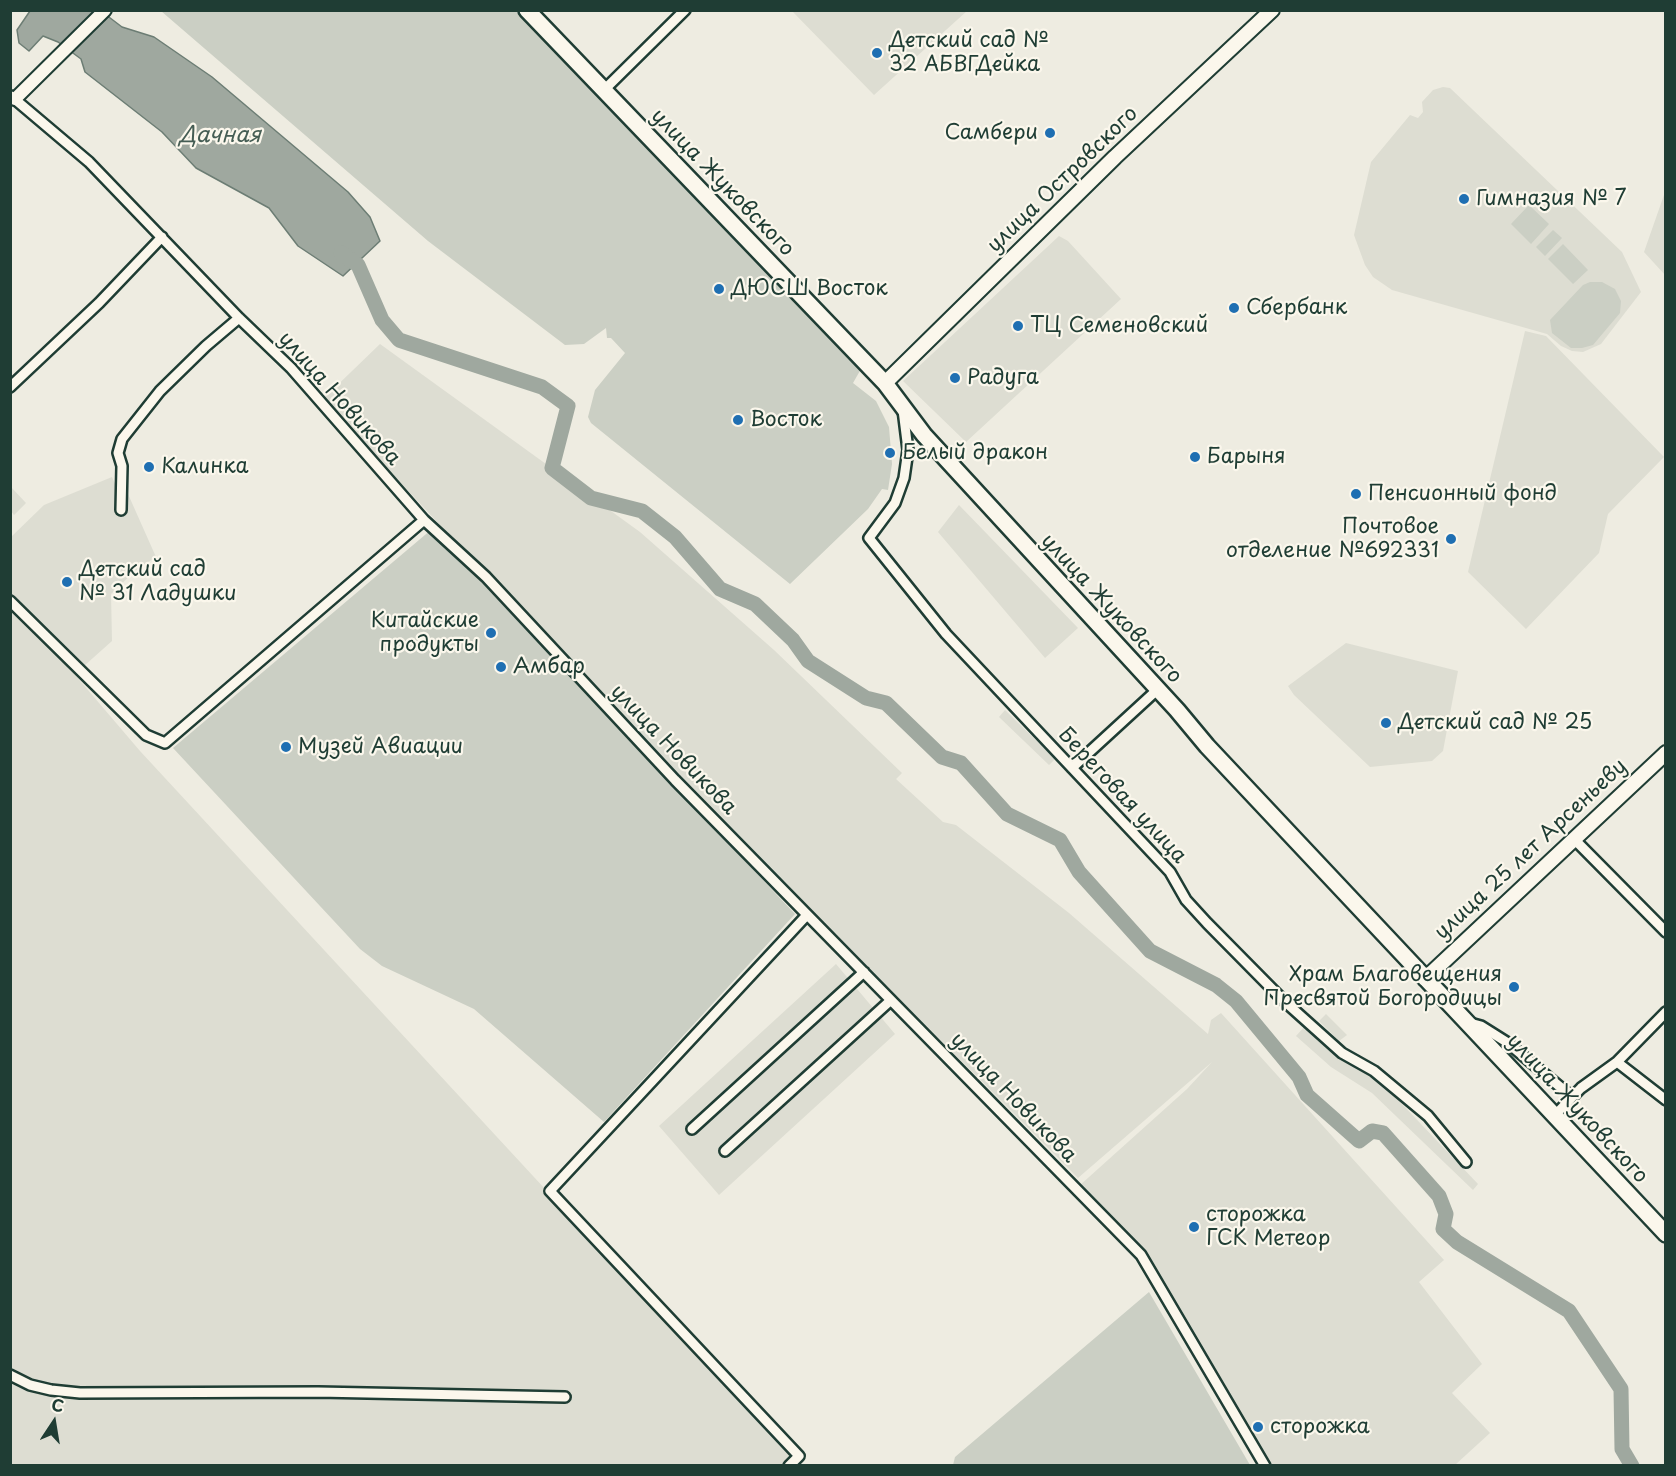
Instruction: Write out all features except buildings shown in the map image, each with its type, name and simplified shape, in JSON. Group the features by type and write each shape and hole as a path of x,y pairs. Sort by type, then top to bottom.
{"main road":[{"name":"улица Жуковского","path":"528,10 885,383 924,435 1336,886 1665,1234"},
{"name":"улица Островского","path":"885,383 1115,157 1272,10"},
{"name":"улица 25 лет Арсеньеву","path":"1425,979 1663,759"}],"street":[{"path":"604,90 685,10"},
{"path":"13,97 105,11"},
{"name":"улица Новикова","path":"13,97 89,162 239,318 291,368 424,520 486,577 675,780 1141,1256 1265,1466"},
{"path":"10,387 99,303 162,237"},
{"path":"121,510 122,466 118,453 122,439 160,391 206,346 239,318"},
{"name":"Береговая улица","path":"903,405 908,450 904,478 895,503 869,538 946,634 1170,872 1186,900 1207,923 1283,1000 1342,1053 1374,1071 1428,1116 1466,1162"},
{"path":"10,601 146,735 165,743 424,520"},
{"path":"1072,768 1157,690"},
{"path":"1574,839 1665,932"},
{"path":"789,1466 799,1456 550,1191 807,915"},
{"path":"692,1129 864,972"},
{"path":"725,1151 891,1000"},
{"path":"1554,1116 1572,1097 1617,1062 1665,1012"},
{"path":"1467,1022 1482,1026 1508,1043 1572,1097"},
{"path":"1617,1062 1665,1100"},
{"path":"10,1375 30,1385 51,1390 89,1393 318,1392 565,1397"}],"shaded area":[{"path":"161,11 518,11 861,369 853,383 876,401 889,427 892,464 888,490 882,489 868,509 790,584 591,423 588,417 595,390 625,353 611,338 607,338 606,328 584,344 565,345 428,241"},
{"name":"Детский сад № 32 АБВГДейка","path":"792,11 967,11 874,95"},
{"name":"Гимназия № 7","path":"1443,87 1450,88 1622,252 1641,292 1601,344 1583,352 1572,351 1561,346 1547,334 1392,290 1373,277 1365,265 1354,235 1371,162 1410,115 1418,118 1423,112 1422,102 1433,90"},
{"path":"1665,192 1665,275 1644,252"},
{"path":"1529,205 1549,224 1531,244 1511,224"},
{"path":"1553,230 1562,238 1545,256 1536,247"},
{"path":"1059,236 1068,241 1121,299 966,442 903,381"},
{"path":"1563,244 1588,270 1573,284 1548,259"},
{"path":"1590,282 1602,282 1615,289 1621,301 1620,313 1593,345 1571,348 1552,333 1550,320 1583,285"},
{"path":"1525,331 1546,336 1664,457 1608,514 1599,553 1526,629 1468,572"},
{"path":"380,344 640,532 774,650 902,773 896,779 943,822 956,825 1069,913 1208,1034 1211,1020 1221,1013 1444,1260 1419,1282 1482,1364 1452,1393 1490,1433 1455,1465 1267,1465 1143,1256 1079,1186 1187,1089 1212,1062 1078,1178 795,894 672,775 323,399"},
{"name":"Детский сад № 31 Ладушки","path":"112,477 121,497 128,494 156,557 136,570 111,594 112,641 84,666 11,594 10,538 44,505"},
{"path":"11,487 26,503 14,515 11,511"},
{"path":"959,505 1078,628 1045,658 938,532"},
{"path":"432,529 795,914 604,1122 474,1009 382,966 360,949 173,748"},
{"path":"10,605 41,635 140,751 792,1456 782,1465 11,1465"},
{"name":"Детский сад № 25","path":"1346,643 1458,671 1443,751 1432,761 1370,767 1294,695 1288,686"},
{"path":"1005,710 1055,759 1049,765 999,717"},
{"path":"836,964 895,1034 719,1195 659,1126"},
{"path":"1326,1014 1347,1035 1339,1041 1319,1021"},
{"path":"1305,1026 1341,1059 1382,1083 1478,1184 1473,1190 1372,1093 1331,1067 1296,1036"},
{"path":"1149,1292 1250,1465 953,1465 955,1457"}],"water":[{"name":"Дачная","path":"30,11 101,11 122,27 154,37 212,77 348,192 370,217 380,241 343,276 298,246 269,208 196,168 162,132 85,72 81,59 58,42 43,36 29,51 19,43 17,30"}],"waterway":[{"path":"341,253 358,265 382,320 399,340 542,387 568,406 552,468 591,498 642,511 675,537 720,589 755,604 793,640 808,661 866,698 886,703 942,757 961,763 1007,814 1060,840 1079,872 1150,951 1216,985 1236,1001 1299,1077 1307,1095 1359,1141 1372,1131 1383,1133 1439,1196 1446,1214 1443,1229 1457,1242 1569,1311 1621,1389 1622,1449 1632,1466"}],"place":[{"name":"Детский сад № 32 АБВГДейка","path":"877,53"},
{"name":"Самбери","path":"1050,133"},
{"name":"Гимназия № 7","path":"1464,199"},
{"name":"ДЮСШ Восток","path":"719,289"},
{"name":"Сбербанк","path":"1234,308"},
{"name":"ТЦ Семеновский","path":"1018,326"},
{"name":"Радуга","path":"955,378"},
{"name":"Восток","path":"738,420"},
{"name":"Белый дракон","path":"890,453"},
{"name":"Барыня","path":"1195,457"},
{"name":"Калинка","path":"149,467"},
{"name":"Пенсионный фонд","path":"1356,494"},
{"name":"Почтовое отделение №692331","path":"1451,539"},
{"name":"Детский сад № 31 Ладушки","path":"67,582"},
{"name":"Китайские продукты","path":"491,633"},
{"name":"Амбар","path":"501,667"},
{"name":"Детский сад № 25","path":"1386,723"},
{"name":"Музей Авиации","path":"286,747"},
{"name":"Храм Благовещения Пресвятой Богородицы","path":"1514,987"},
{"name":"сторожка ГСК Метеор","path":"1194,1227"},
{"name":"сторожка","path":"1258,1427"}]}
